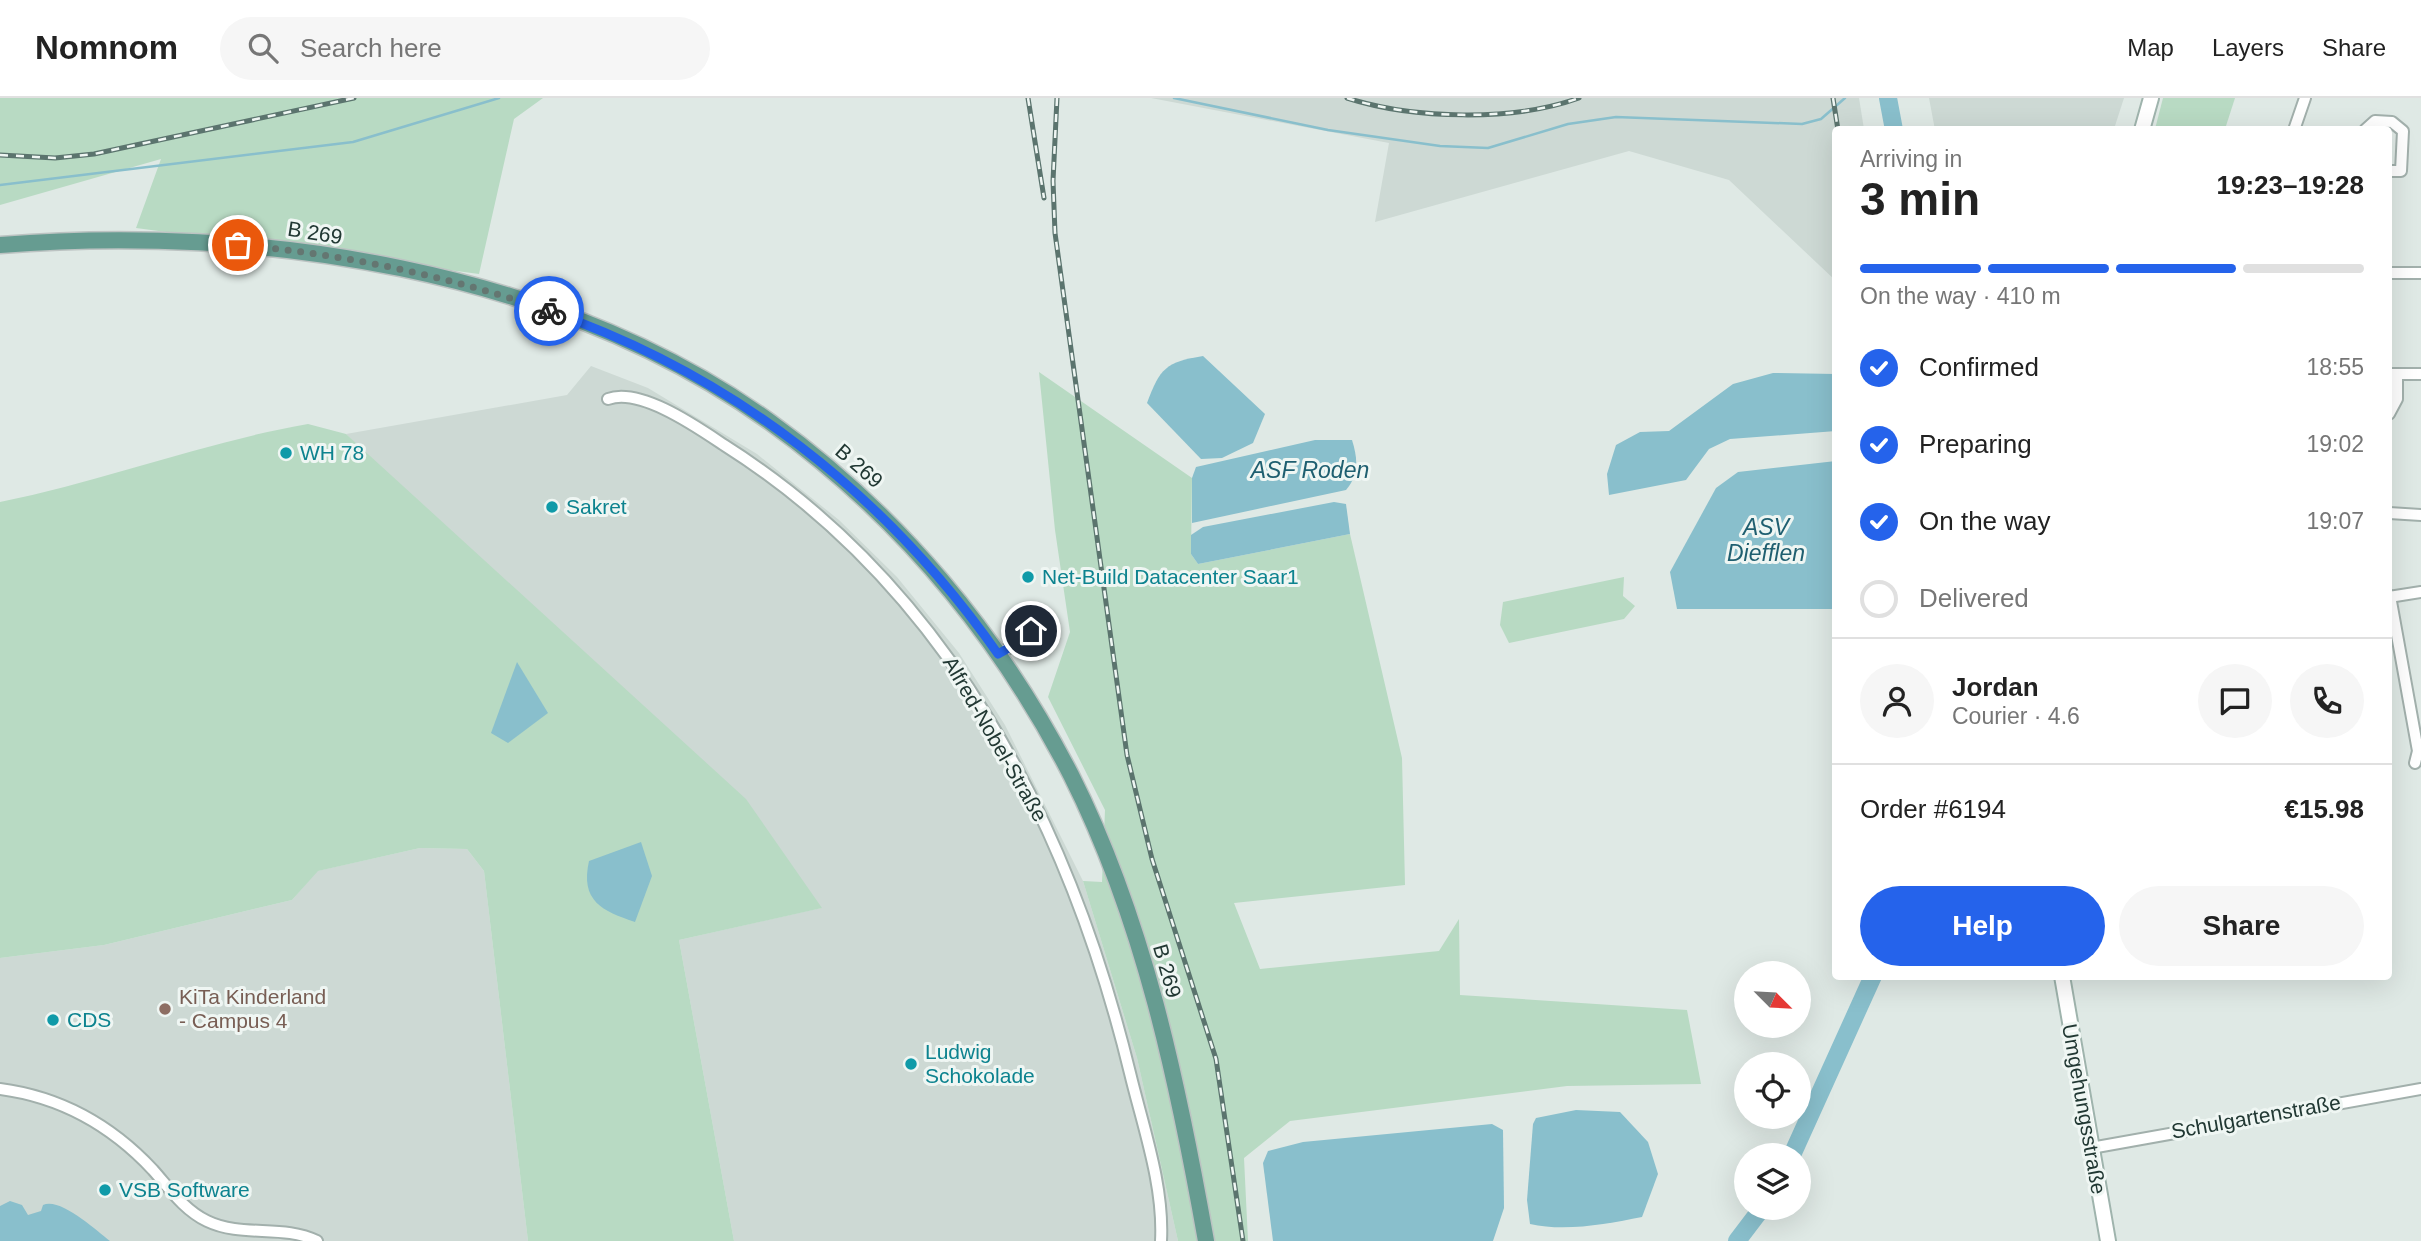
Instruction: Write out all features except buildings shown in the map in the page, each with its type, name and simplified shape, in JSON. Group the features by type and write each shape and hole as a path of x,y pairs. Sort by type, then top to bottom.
{"main road":[{"path":"2144,126 2151,98"},
{"name":"B 269","path":"0,245 173,241 314,254 479,288 605,332 714,386 767,420 823,462 887,519 969,613 998,654 1072,778 1140,952 1169,1056 1206,1241"},
{"name":"Umgehungsstraße","path":"2063,980 2108,1241"}],"street":[{"path":"2295,126 2305,98"},
{"path":"2369,126 2375,121 2392,122 2403,131 2402,171 2392,171"},
{"path":"2392,273 2421,273"},
{"path":"2392,411 2396,407 2393,374 2421,374"},
{"name":"Alfred-Nobel-Straße","path":"608,399 627,395 675,415 757,465 820,514 896,590 968,685 1040,812 1108,986 1152,1164 1159,1202 1161,1241"},
{"path":"2392,513 2421,515"},
{"path":"2392,597 2421,592"},
{"path":"2392,609 2416,707 2418,751 2414,764"},
{"path":"998,654 1023,640 1031,631"},
{"path":"0,1089 48,1099 96,1121 136,1152 178,1199 207,1221 239,1231 290,1233 317,1241"},
{"name":"Schulgartenstraße","path":"2091,1148 2421,1089"}],"shaded area":[{"path":"1151,98 1859,98 1864,126 1832,126 1832,277 1729,180 1629,151 1375,222 1389,143"},
{"path":"1929,98 2124,98 2115,126 1934,126"},
{"path":"591,366 648,388 757,454 839,520 897,577 959,653 1005,725 1083,881 1137,1058 1178,1241 734,1241 679,940 821,908 346,434 567,395"},
{"path":"420,848 467,849 484,871 528,1241 0,1241 0,958 104,945 292,900 317,871"}],"green space":[{"path":"0,98 543,98 514,119 479,274 136,228 161,159 0,205"},
{"path":"2163,98 2235,98 2226,126 2156,126"},
{"path":"1039,372 1192,478 1191,554 1198,564 1350,534 1402,758 1405,885 1234,903 1260,969 1439,951 1459,919 1460,995 1687,1010 1701,1084 1567,1086 1290,1121 1244,1158 1248,1241 1178,1241 1137,1058 1083,881 1102,882 1105,810 1048,697 1070,632 1055,530"},
{"path":"308,424 346,434 746,799 822,908 679,940 734,1241 528,1241 484,871 467,849 420,848 318,871 292,900 104,945 0,958 0,502 231,441"},
{"path":"1624,577 1623,596 1635,606 1624,619 1509,643 1500,625 1503,602"}],"water":[{"path":"1203,356 1265,414 1253,443 1222,458 1201,459 1147,403 1156,382 1166,369 1180,361"},
{"path":"1773,373 1832,374 1832,431 1730,439 1709,449 1686,480 1609,495 1607,474 1616,445 1640,432 1669,431 1733,384"},
{"name":"ASF Roden","path":"1315,440 1352,440 1356,466 1353,479 1346,490 1192,523 1192,478 1196,467"},
{"name":"ASV Diefflen","path":"1832,461 1832,609 1677,609 1670,572 1716,488 1738,472"},
{"name":"ASF Roden","path":"1334,502 1346,504 1350,534 1198,564 1191,554 1191,535 1203,527"},
{"path":"517,662 548,713 508,743 491,733"},
{"path":"641,842 652,876 635,922 596,902 588,886 587,875 589,861"},
{"path":"1576,1110 1620,1112 1648,1142 1658,1174 1642,1217 1572,1227 1530,1224 1527,1200 1533,1124 1536,1118"},
{"path":"1492,1124 1503,1130 1504,1208 1493,1241 1273,1241 1263,1163 1268,1151 1303,1142"},
{"path":"10,1201 22,1205 28,1215 41,1211 43,1205 59,1206 78,1216 110,1241 0,1241 0,1206"}],"waterway":[{"path":"0,185 353,142 499,98"},
{"path":"1174,98 1328,130 1440,146 1488,148 1568,124 1616,117 1802,124 1821,119 1845,98"},
{"path":"1888,98 1893,126"},
{"path":"1797,1143 1871,980"},
{"path":"1737,1241 1753,1220"}],"railway":[{"path":"0,155 55,158 94,154 354,98"},
{"path":"1028,98 1044,198"},
{"path":"1057,98 1053,181 1055,233 1127,755 1152,859 1216,1059 1243,1241"},
{"path":"1347,98 1402,110 1463,115 1524,111 1579,98"},
{"path":"1833,98 1837,126"}],"way so far":[{"path":"238,245 314,254 436,277 549,311"}],"place":[{"name":"WH 78","path":"286,453"},
{"name":"Sakret","path":"552,507"},
{"name":"Net-Build Datacenter Saar1","path":"1028,577"},
{"name":"KiTa Kinderland - Campus 4","path":"165,1009"},
{"name":"CDS","path":"53,1020"},
{"name":"Ludwig Schokolade","path":"911,1064"},
{"name":"VSB Software","path":"105,1190"}],"route":[{"path":"549,311 629,343 714,386 767,420 823,462 887,519 937,574 998,654 1023,640 1031,631"}]}
